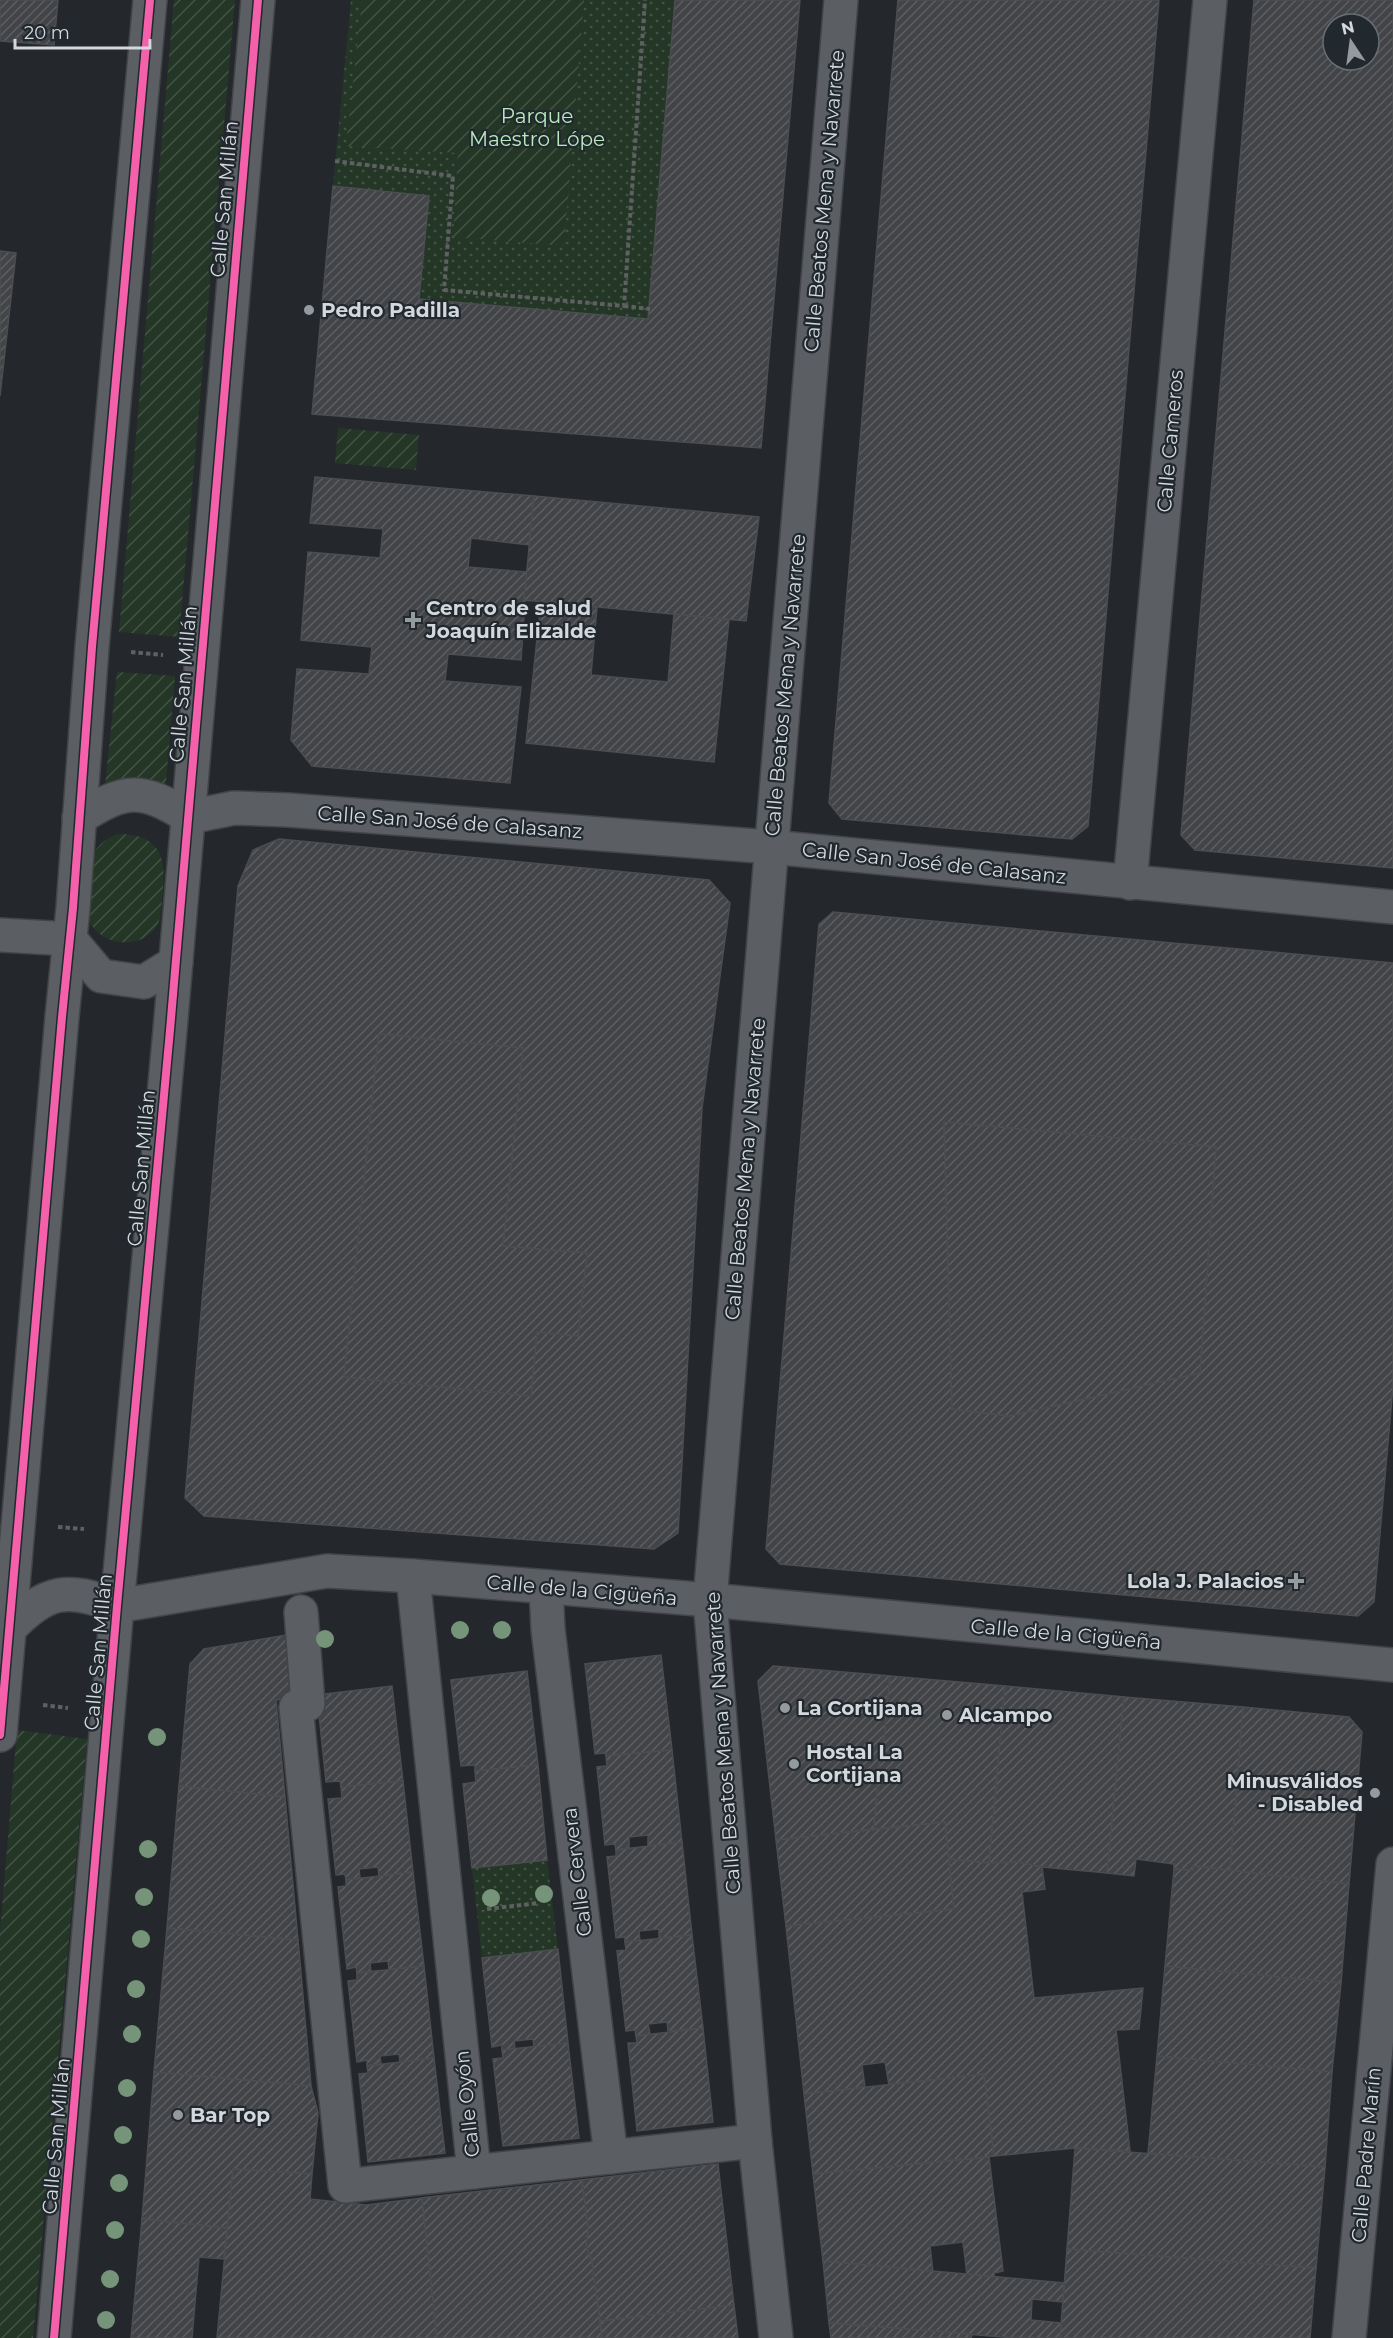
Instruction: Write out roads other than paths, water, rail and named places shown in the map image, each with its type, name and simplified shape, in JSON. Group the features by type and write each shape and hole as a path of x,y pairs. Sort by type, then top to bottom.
{"street":[{"path":"0,1735 5,1628 18,1524 70,939 92,647 150,0"},
{"name":"Calle San Millán","path":"54,2338 110,1713 117,1606 189,817 258,0"},
{"name":"Calle Beatos Mena y Navarrete","path":"776,2338 755,2140 710,1600 841,0"},
{"name":"Calle Cameros","path":"1130,883 1210,0"},
{"path":"79,818 120,795 144,794 189,817"},
{"name":"Calle San José de Calasanz","path":"189,817 234,808 288,810 771,847 1393,907"},
{"path":"0,935 70,939 101,976 144,982 176,962"},
{"name":"Calle de la Cigüeña","path":"117,1606 327,1571 710,1600 1393,1665"},
{"name":"Calle Oyón","path":"301,1612 308,1704 296,1707 345,2186 474,2172 413,1576"},
{"name":"Calle Cervera","path":"546,1587 548,1629 611,2157"},
{"path":"5,1628 28,1609 51,1597 88,1595 117,1606"},
{"name":"Calle Padre Marín","path":"1349,2338 1393,1864"},
{"path":"474,2172 755,2140"}],"place":[{"name":"Pedro Padilla","path":"309,310"},
{"name":"Centro de salud Joaquín Elizalde","path":"413,620"},
{"name":"Lola J. Palacios","path":"1296,1581"},
{"name":"La Cortijana","path":"785,1708"},
{"name":"Alcampo","path":"947,1715"},
{"name":"Hostal La Cortijana","path":"794,1764"},
{"name":"Minusválidos - Disabled","path":"1375,1793"},
{"name":"Bar Top","path":"178,2115"}],"park label":[{"name":"Parque Maestro Lópe","path":"537,128"}]}
